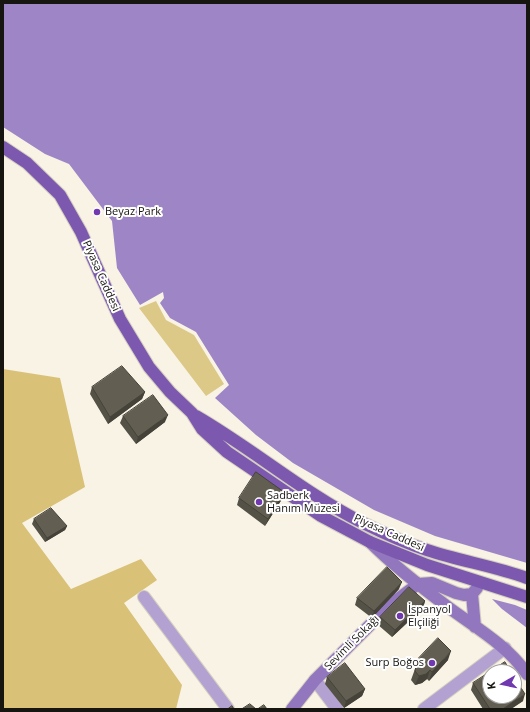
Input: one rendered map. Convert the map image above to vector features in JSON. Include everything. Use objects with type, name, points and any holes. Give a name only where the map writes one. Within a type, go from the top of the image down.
[{"type":"main road","name":"Piyasa Caddesi","points":[[3,147],[28,163],[60,195],[81,232],[108,296],[124,326],[149,367],[170,392],[192,413],[228,435],[300,485],[362,522],[395,538],[426,550],[522,576]]},
{"type":"main road","name":"Piyasa Caddesi","points":[[192,413],[202,429],[241,463],[321,516],[370,542],[427,565],[527,597]]},
{"type":"main road","points":[[370,542],[397,568],[505,648],[527,674]]},
{"type":"main road","points":[[475,627],[472,594],[481,582],[491,576],[522,576]]},
{"type":"main road","points":[[418,584],[432,583],[456,593],[464,595],[472,594]]},
{"type":"main road","name":"Sevimli Sokağı","points":[[292,709],[315,680],[391,604],[418,584]]},
{"type":"street","points":[[144,597],[228,709]]},
{"type":"street","points":[[424,709],[505,648]]},
{"type":"street","points":[[315,680],[337,709]]},
{"type":"shaded area","points":[[3,3],[527,3],[527,563],[435,536],[374,510],[293,463],[256,435],[215,398],[229,385],[196,332],[170,318],[160,303],[164,298],[163,292],[140,305],[117,268],[112,221],[69,164],[45,154],[3,127]]},
{"type":"shaded area","points":[[156,301],[166,320],[194,335],[224,384],[206,396],[139,308]]},
{"type":"shaded area","points":[[3,369],[60,378],[85,487],[22,523],[71,589],[141,559],[157,580],[124,603],[182,685],[176,709],[3,709]]},
{"type":"shaded area","points":[[492,599],[527,610],[527,628],[502,609]]},
{"type":"building","points":[[122,366],[145,392],[110,417],[92,387]]},
{"type":"building","points":[[153,395],[168,415],[138,437],[123,416]]},
{"type":"building","name":"Sadberk Hanım Müzesi","points":[[256,472],[284,492],[268,519],[239,498]]},
{"type":"building","points":[[51,508],[67,526],[47,538],[34,519]]},
{"type":"building","points":[[387,567],[402,582],[374,611],[357,598]]},
{"type":"building","name":"İspanyol Elçiliği","points":[[409,587],[425,601],[395,630],[380,617]]},
{"type":"building","points":[[438,638],[451,651],[432,672],[430,670],[426,674],[419,676],[415,671],[416,666],[421,661],[419,658]]},
{"type":"building","points":[[345,663],[365,689],[346,701],[327,677]]},
{"type":"building","points":[[482,677],[482,697],[473,683]]},
{"type":"building","points":[[522,689],[525,694],[522,696]]},
{"type":"building","points":[[250,704],[256,709],[242,709]]},
{"type":"building","points":[[487,704],[510,704],[503,709],[490,709]]},
{"type":"building","points":[[264,705],[267,709],[258,709]]},
{"type":"place","name":"Beyaz Park","points":[[97,212]]},
{"type":"place","name":"Sadberk Hanım Müzesi","points":[[259,502]]},
{"type":"place","name":"İspanyol Elçiliği","points":[[400,616]]},
{"type":"place","name":"Surp Boğos","points":[[432,663]]}]
